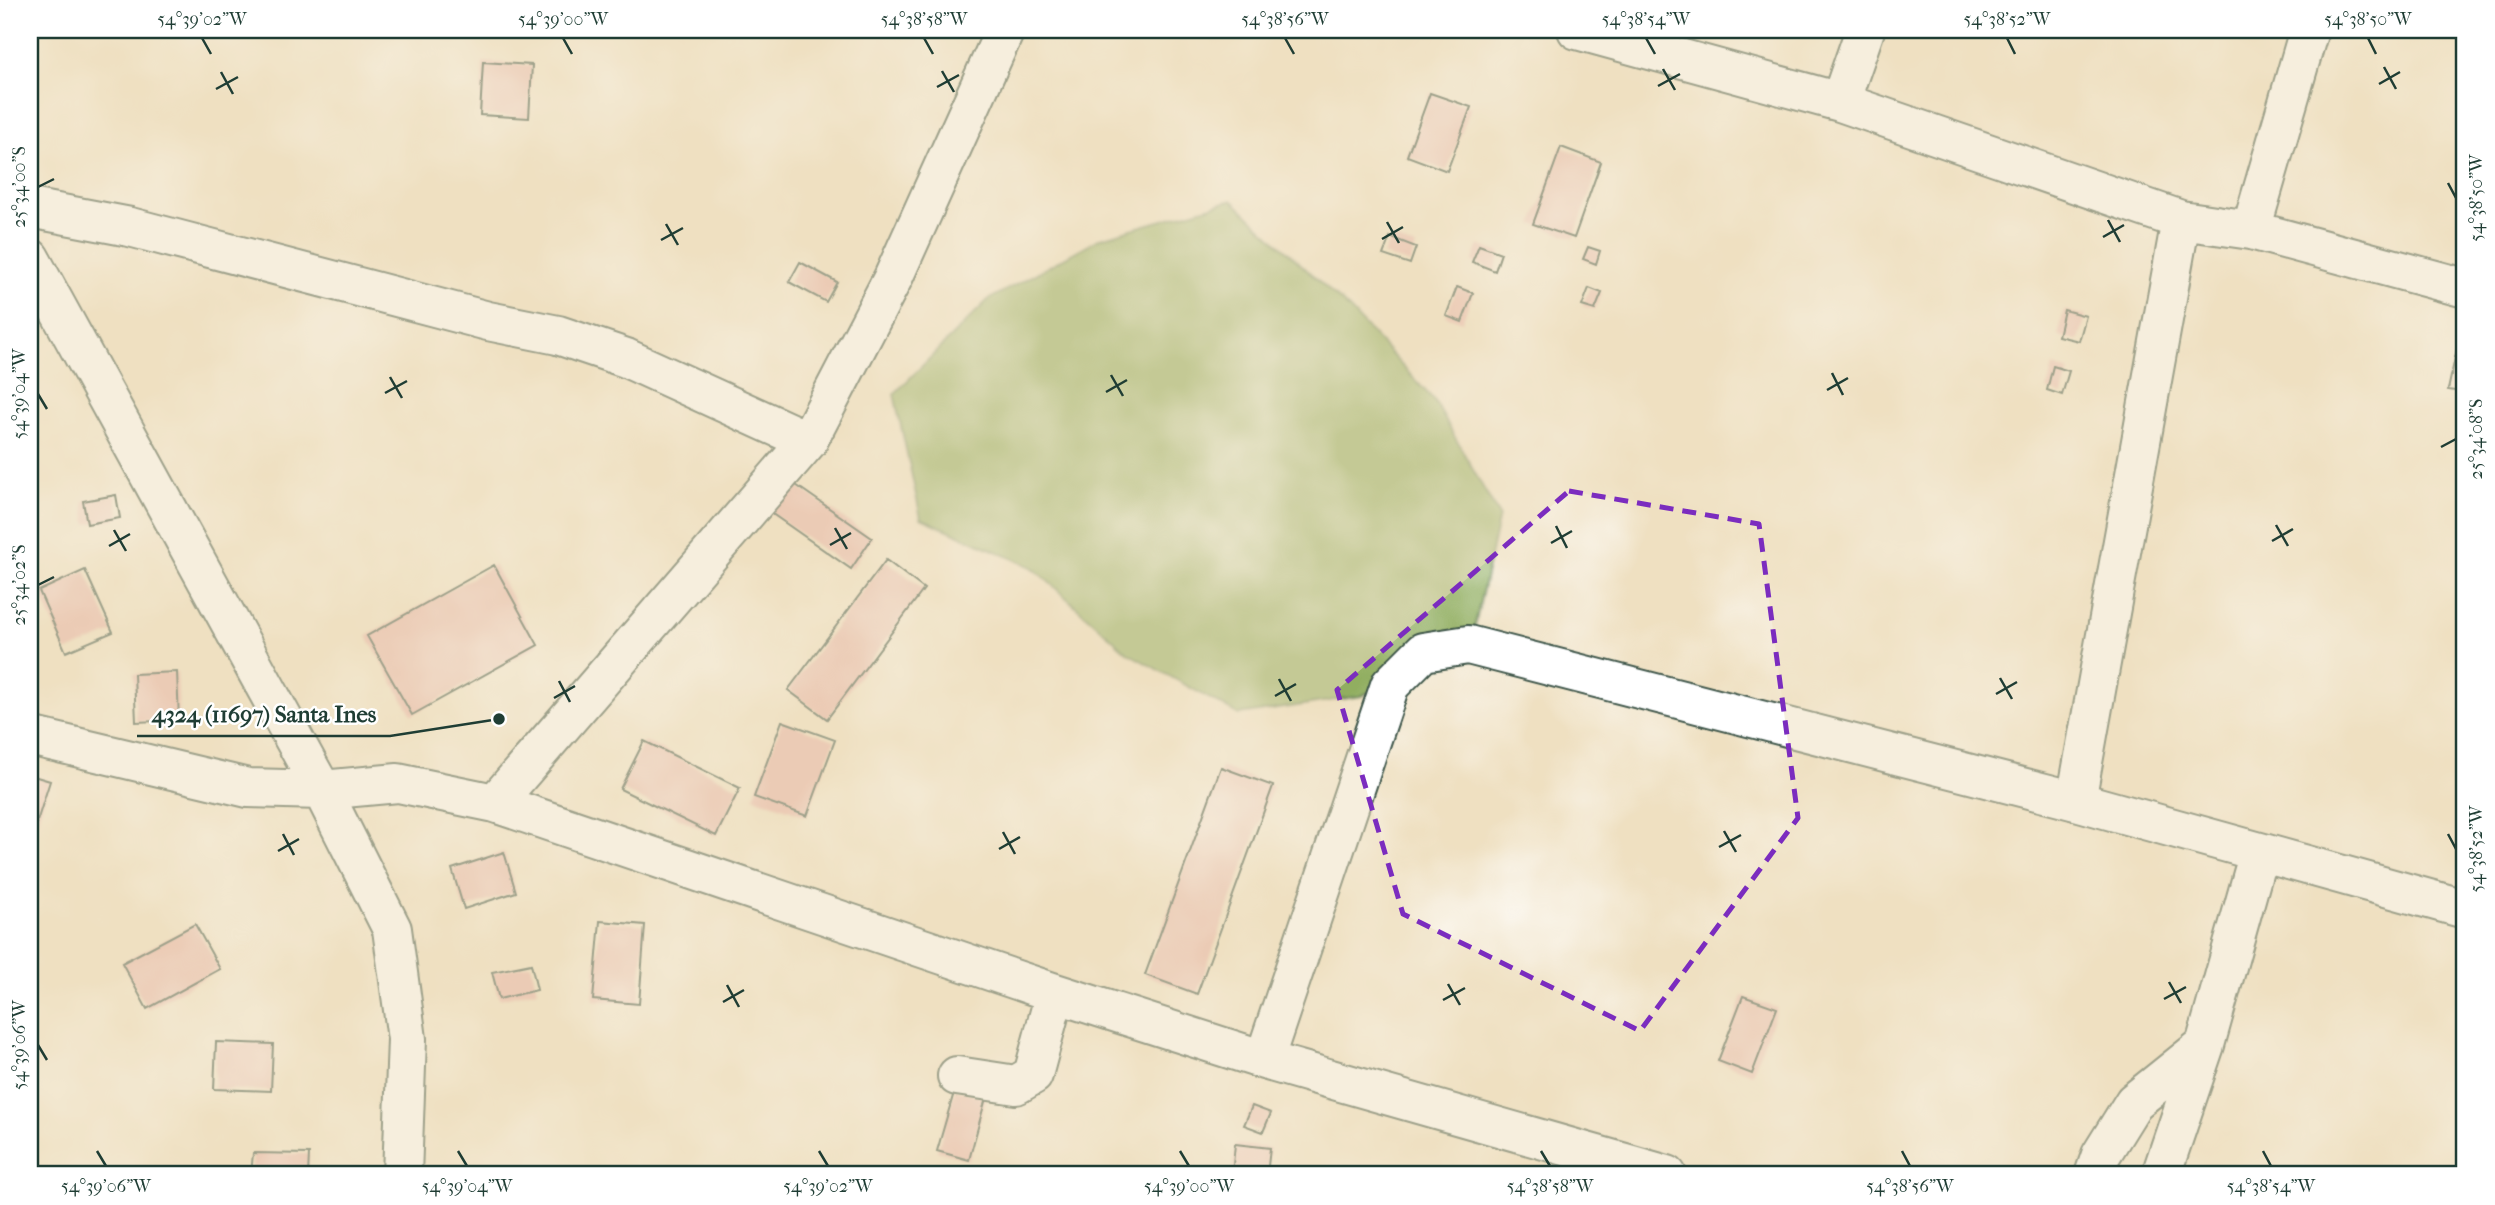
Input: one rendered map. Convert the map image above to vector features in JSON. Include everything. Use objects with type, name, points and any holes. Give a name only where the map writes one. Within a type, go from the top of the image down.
[{"type":"street","points":[[495,803],[808,441],[893,278],[1005,30]]},
{"type":"street","points":[[1577,30],[1840,102],[2181,220],[2251,230],[2465,288]]},
{"type":"street","points":[[1840,102],[1865,30]]},
{"type":"street","points":[[2251,230],[2309,30]]},
{"type":"street","points":[[30,208],[130,228],[488,321],[558,335],[626,358],[808,441]]},
{"type":"street","points":[[2076,801],[2181,220]]},
{"type":"street","points":[[30,258],[322,790],[392,929],[407,1039],[402,1175]]},
{"type":"street","points":[[1264,1059],[1390,685],[1423,652],[1468,645],[2076,801],[2465,909]]},
{"type":"street","points":[[30,736],[248,788],[322,790],[398,783],[495,803],[1055,993],[1264,1059],[1667,1175]]},
{"type":"street","points":[[2161,1175],[2205,1045],[2259,852]]},
{"type":"street","points":[[957,1076],[1016,1085],[1032,1075],[1055,993]]},
{"type":"street","points":[[2094,1175],[2101,1155],[2134,1102],[2205,1045]]},
{"type":"highlighted area","points":[[1569,491],[1759,524],[1798,818],[1640,1031],[1403,914],[1337,690]]},
{"type":"green space","points":[[1232,200],[1349,309],[1434,400],[1499,516],[1471,643],[1361,696],[1239,715],[1128,653],[1032,567],[921,518],[894,394],[988,300],[1100,238]]},
{"type":"building","points":[[483,62],[532,65],[529,118],[480,115]]},
{"type":"building","points":[[1430,93],[1471,107],[1447,171],[1407,156]]},
{"type":"building","points":[[1561,147],[1601,162],[1574,238],[1533,224]]},
{"type":"building","points":[[1390,237],[1416,247],[1410,264],[1383,255]]},
{"type":"building","points":[[1479,245],[1501,253],[1495,271],[1472,262]]},
{"type":"building","points":[[1588,247],[1600,251],[1596,264],[1583,259]]},
{"type":"building","points":[[800,262],[837,282],[826,302],[789,282]]},
{"type":"building","points":[[1457,287],[1473,293],[1462,322],[1446,316]]},
{"type":"building","points":[[1589,288],[1602,293],[1595,310],[1582,306]]},
{"type":"building","points":[[2064,310],[2086,316],[2079,341],[2058,336]]},
{"type":"building","points":[[2463,321],[2465,378],[2461,392],[2448,390]]},
{"type":"building","points":[[2053,366],[2069,371],[2062,395],[2047,390]]},
{"type":"building","points":[[793,483],[872,538],[851,569],[771,513]]},
{"type":"building","points":[[116,495],[120,518],[87,524],[83,501]]},
{"type":"building","points":[[886,560],[924,589],[827,719],[788,690]]},
{"type":"building","points":[[494,565],[538,645],[412,715],[367,636]]},
{"type":"building","points":[[85,570],[113,632],[66,652],[39,591]]},
{"type":"building","points":[[177,672],[179,720],[136,722],[134,674]]},
{"type":"building","points":[[782,721],[835,740],[807,816],[754,797]]},
{"type":"building","points":[[644,741],[740,788],[716,836],[620,789]]},
{"type":"building","points":[[1221,767],[1273,786],[1197,994],[1145,975]]},
{"type":"building","points":[[30,775],[50,781],[33,834],[30,833]]},
{"type":"building","points":[[504,852],[516,892],[464,909],[452,869]]},
{"type":"building","points":[[600,921],[645,925],[639,1004],[593,1000]]},
{"type":"building","points":[[195,924],[220,969],[147,1009],[122,963]]},
{"type":"building","points":[[531,964],[537,990],[499,999],[492,972]]},
{"type":"building","points":[[1743,996],[1777,1008],[1752,1074],[1718,1061]]},
{"type":"building","points":[[216,1042],[273,1044],[271,1091],[214,1089]]},
{"type":"building","points":[[955,1089],[986,1098],[969,1160],[937,1151]]},
{"type":"building","points":[[1252,1106],[1271,1113],[1263,1132],[1244,1125]]},
{"type":"building","points":[[1235,1144],[1270,1148],[1267,1175],[1232,1175]]},
{"type":"building","points":[[253,1153],[309,1154],[308,1175],[251,1175]]},
{"type":"place","name":"4324 (11697) Santa Ines","points":[[499,719]]}]
